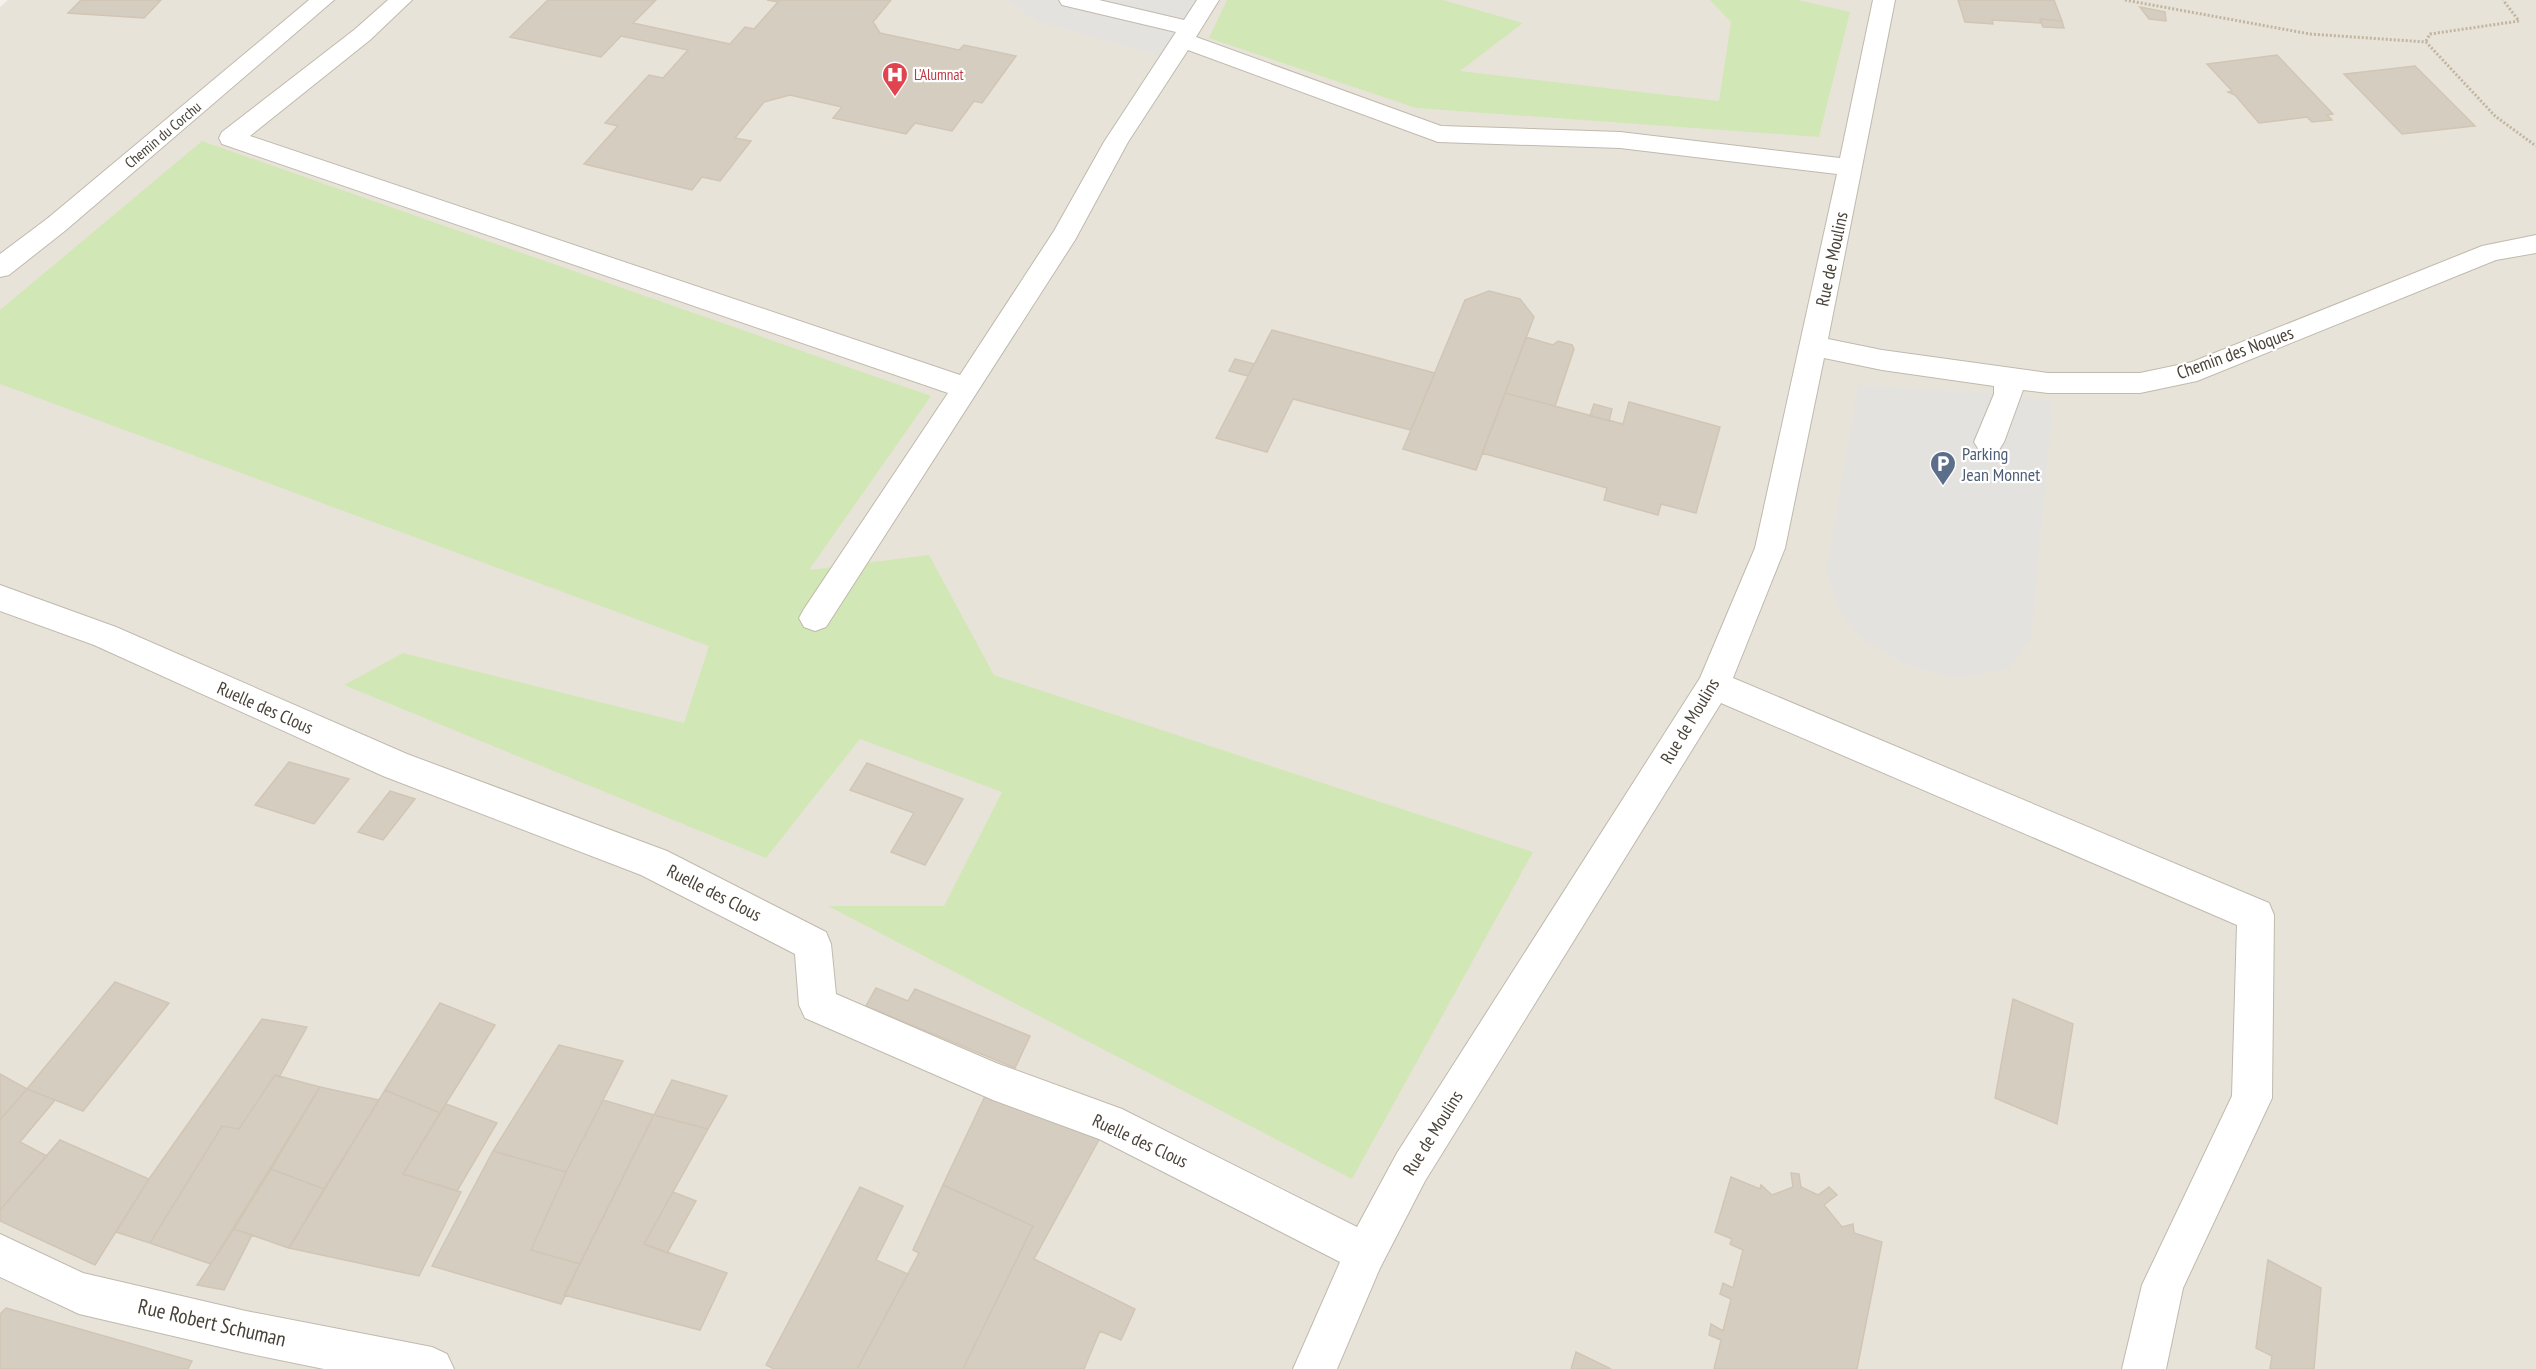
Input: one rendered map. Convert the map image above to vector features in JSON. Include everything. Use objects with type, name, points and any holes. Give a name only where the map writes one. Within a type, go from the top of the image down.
[{"type":"street","name":"Chemin du Corchu","points":[[0,268],[57,224],[323,0]]},
{"type":"street","points":[[401,0],[363,35],[231,138],[966,388]]},
{"type":"street","points":[[1070,0],[1185,33],[1438,134],[1620,140],[1851,167]]},
{"type":"street","points":[[815,618],[1066,234],[1116,142],[1208,0]]},
{"type":"street","name":"Rue de Moulins","points":[[1315,1369],[1365,1253],[1412,1167],[1714,685],[1770,548],[1884,0]]},
{"type":"street","name":"Chemin des Noques","points":[[1813,346],[1882,360],[2048,384],[2140,383],[2197,371],[2491,252],[2536,244]]},
{"type":"street","points":[[1989,442],[2008,394],[2008,378]]},
{"type":"street","name":"Ruelle des Clous","points":[[0,598],[105,636],[395,765],[654,863],[813,944],[818,1005],[993,1081],[1108,1123],[1365,1253]]},
{"type":"street","points":[[1714,685],[2256,915],[2252,1098],[2163,1285],[2144,1369]]},
{"type":"street","name":"Rue Robert Schuman","points":[[0,1255],[79,1293],[246,1332],[432,1369]]},
{"type":"path","points":[[2125,0],[2310,34],[2426,42],[2495,116],[2536,146]]},
{"type":"path","points":[[2426,42],[2430,34],[2519,21],[2503,0]]},
{"type":"shaded area","points":[[8,0],[2536,0],[2536,1369],[0,1369],[0,7]]},
{"type":"shaded area","points":[[1007,0],[1196,0],[1166,57],[1038,22]]},
{"type":"shaded area","name":"Parking Jean Monnet","points":[[1858,385],[2008,394],[2053,402],[2031,639],[2009,669],[1954,679],[1904,664],[1860,637],[1837,608],[1826,571]]},
{"type":"green space","points":[[1227,0],[1443,0],[1523,23],[1460,71],[1719,101],[1731,22],[1710,0],[1798,0],[1850,12],[1819,137],[1416,108],[1209,38]]},
{"type":"green space","points":[[202,141],[931,396],[809,570],[929,555],[994,675],[1533,852],[1352,1179],[828,906],[944,906],[1002,792],[860,739],[766,858],[344,685],[403,653],[684,723],[709,646],[0,384],[0,310]]},
{"type":"building","points":[[81,0],[161,0],[144,18],[68,13]]},
{"type":"building","name":"L'Alumnat","points":[[548,0],[656,0],[633,23],[730,44],[745,27],[754,29],[778,2],[767,0],[891,0],[873,22],[880,33],[959,50],[964,45],[1016,56],[982,103],[974,101],[952,131],[915,123],[906,134],[833,118],[842,107],[790,95],[764,102],[735,138],[751,141],[720,181],[702,177],[692,190],[584,164],[618,126],[605,123],[649,75],[663,78],[688,50],[621,36],[601,57],[510,37]]},
{"type":"building","points":[[1958,0],[2054,0],[2062,21],[2040,19],[2041,23],[1992,20],[1993,24],[1965,22]]},
{"type":"building","points":[[2140,7],[2165,12],[2166,21],[2149,19]]},
{"type":"building","points":[[2040,19],[2062,21],[2064,28],[2043,27]]},
{"type":"building","points":[[2277,55],[2333,114],[2327,115],[2332,120],[2312,122],[2307,117],[2259,123],[2235,95],[2228,92],[2232,91],[2207,64]]},
{"type":"building","points":[[2415,66],[2475,126],[2402,134],[2344,74]]},
{"type":"building","points":[[1489,291],[1520,299],[1534,317],[1476,470],[1403,449],[1465,300]]},
{"type":"building","points":[[1272,330],[1435,373],[1411,430],[1293,399],[1267,452],[1216,438]]},
{"type":"building","points":[[1526,337],[1553,345],[1558,341],[1572,345],[1574,349],[1555,406],[1505,393]]},
{"type":"building","points":[[1235,359],[1254,364],[1248,376],[1229,371]]},
{"type":"building","points":[[1505,393],[1623,424],[1629,402],[1720,427],[1696,513],[1661,504],[1658,515],[1604,500],[1607,488],[1482,453]]},
{"type":"building","points":[[1594,404],[1612,409],[1609,421],[1590,416]]},
{"type":"building","points":[[289,762],[349,779],[314,824],[255,805]]},
{"type":"building","points":[[867,763],[963,799],[925,865],[891,852],[914,813],[850,790]]},
{"type":"building","points":[[390,791],[415,799],[383,840],[358,832]]},
{"type":"building","points":[[115,982],[169,1003],[83,1111],[27,1089]]},
{"type":"building","points":[[876,988],[908,1001],[915,989],[1030,1036],[1015,1068],[866,1006]]},
{"type":"building","points":[[2013,999],[2073,1024],[2057,1124],[1995,1098]]},
{"type":"building","points":[[440,1003],[495,1025],[440,1113],[385,1090]]},
{"type":"building","points":[[262,1019],[307,1027],[279,1077],[275,1075],[239,1129],[222,1126],[150,1243],[116,1232],[149,1179]]},
{"type":"building","points":[[559,1045],[623,1061],[566,1172],[493,1151]]},
{"type":"building","points":[[0,1074],[27,1089],[0,1120]]},
{"type":"building","points":[[275,1075],[320,1087],[211,1264],[150,1243],[222,1126],[239,1129]]},
{"type":"building","points":[[672,1080],[727,1096],[708,1129],[654,1115]]},
{"type":"building","points":[[320,1087],[379,1100],[324,1189],[271,1169]]},
{"type":"building","points":[[27,1089],[55,1100],[20,1142],[47,1156],[0,1210],[0,1120]]},
{"type":"building","points":[[385,1090],[440,1113],[403,1174],[461,1192],[419,1276],[289,1248]]},
{"type":"building","points":[[988,1090],[1101,1136],[1034,1259],[1135,1309],[1121,1340],[1100,1331],[1084,1369],[963,1369],[1033,1226],[943,1185]]},
{"type":"building","points":[[603,1100],[654,1115],[580,1264],[531,1250],[566,1172]]},
{"type":"building","points":[[446,1104],[497,1123],[457,1191],[403,1174]]},
{"type":"building","points":[[654,1115],[708,1129],[644,1244],[727,1273],[700,1330],[564,1295]]},
{"type":"building","points":[[60,1140],[149,1179],[95,1265],[0,1221],[0,1210]]},
{"type":"building","points":[[493,1151],[566,1172],[531,1250],[580,1264],[561,1304],[432,1266]]},
{"type":"building","points":[[271,1169],[324,1189],[289,1248],[234,1229]]},
{"type":"building","points":[[1791,1173],[1799,1174],[1801,1187],[1818,1195],[1829,1187],[1837,1195],[1824,1205],[1842,1227],[1853,1224],[1854,1233],[1882,1242],[1857,1369],[1714,1369],[1721,1340],[1709,1335],[1711,1324],[1723,1331],[1731,1299],[1720,1294],[1723,1283],[1733,1288],[1743,1250],[1730,1244],[1732,1239],[1715,1232],[1731,1177],[1760,1189],[1761,1185],[1772,1195],[1793,1187]]},
{"type":"building","points":[[943,1185],[1033,1226],[963,1369],[857,1369],[919,1253],[913,1250]]},
{"type":"building","points":[[860,1187],[903,1206],[876,1260],[908,1274],[857,1369],[774,1369],[766,1365]]},
{"type":"building","points":[[673,1192],[696,1201],[667,1253],[644,1244]]},
{"type":"building","points":[[234,1229],[252,1235],[224,1290],[197,1285]]},
{"type":"building","points":[[2268,1260],[2321,1288],[2314,1369],[2270,1369],[2272,1356],[2256,1348]]},
{"type":"building","points":[[6,1308],[192,1361],[188,1369],[0,1369],[0,1314]]},
{"type":"building","points":[[1576,1352],[1611,1369],[1571,1369]]},
{"type":"place","name":"L'Alumnat","points":[[895,98]]},
{"type":"place","name":"Parking Jean Monnet","points":[[1943,487]]}]
